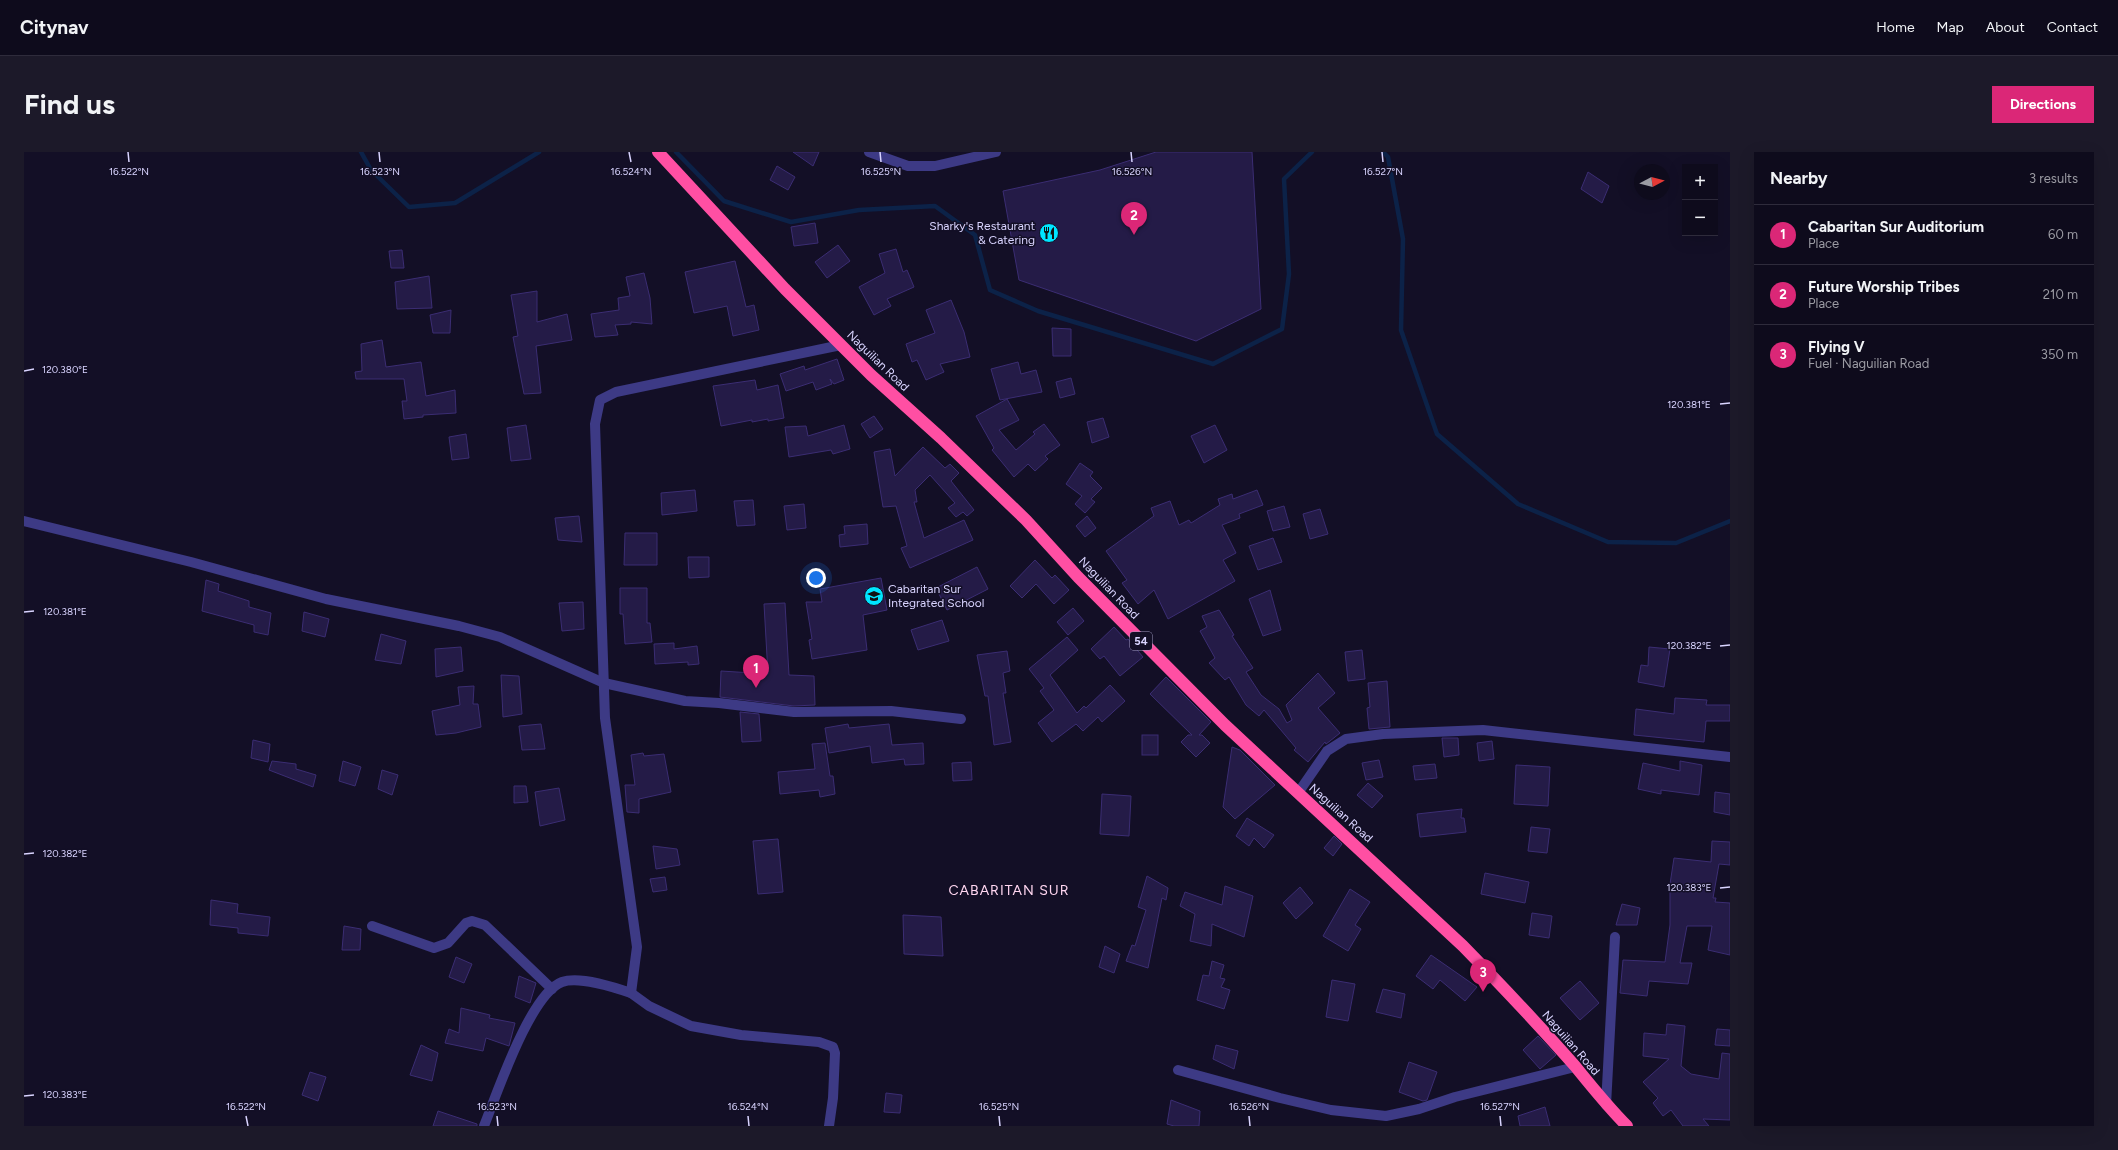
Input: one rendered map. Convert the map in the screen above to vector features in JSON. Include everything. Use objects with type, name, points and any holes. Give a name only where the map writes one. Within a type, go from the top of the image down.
[{"type":"highway","name":"Naguilian Road","points":[[658,152],[785,289],[841,346],[1012,505],[1078,577],[1203,703],[1464,946],[1501,984],[1626,1126]]},
{"type":"street","points":[[869,152],[908,166],[935,166],[996,152]]},
{"type":"street","points":[[631,993],[637,947],[609,756],[604,683],[595,424],[600,400],[616,392],[628,389],[841,346]]},
{"type":"street","points":[[24,521],[191,562],[326,599],[460,626],[493,635],[604,683],[685,701],[719,703],[794,712],[891,711],[961,719]]},
{"type":"street","points":[[1298,793],[1327,751],[1346,739],[1383,734],[1483,730],[1730,757]]},
{"type":"street","points":[[372,926],[434,948],[448,943],[466,923],[476,921],[485,925],[552,989]]},
{"type":"street","points":[[1606,1105],[1615,937]]},
{"type":"street","points":[[484,1126],[517,1041],[534,1012],[552,989],[561,982],[573,980],[614,987],[631,993],[649,1006],[691,1026],[741,1035],[819,1042],[833,1047],[835,1053],[834,1091],[829,1126]]},
{"type":"street","points":[[1178,1070],[1309,1105],[1338,1111],[1386,1116],[1419,1109],[1455,1097],[1575,1067]]},
{"type":"building","points":[[793,152],[819,152],[813,166]]},
{"type":"building","points":[[1156,152],[1252,152],[1261,309],[1196,341],[1019,280],[1003,191],[1100,170]]},
{"type":"building","points":[[777,166],[795,177],[788,190],[770,180]]},
{"type":"building","points":[[1588,172],[1609,186],[1602,203],[1581,189]]},
{"type":"building","points":[[815,223],[818,243],[794,246],[791,227]]},
{"type":"building","points":[[838,245],[850,261],[827,278],[815,262]]},
{"type":"building","points":[[896,249],[903,272],[907,270],[914,287],[887,299],[891,306],[874,315],[859,287],[885,273],[879,254]]},
{"type":"building","points":[[402,250],[404,268],[391,268],[389,251]]},
{"type":"building","points":[[735,261],[746,307],[754,305],[759,330],[733,336],[727,306],[694,313],[685,272]]},
{"type":"building","points":[[644,273],[650,298],[652,324],[631,322],[631,324],[615,325],[618,335],[595,337],[591,314],[619,310],[618,298],[630,296],[626,277]]},
{"type":"building","points":[[429,276],[432,308],[397,309],[395,282]]},
{"type":"building","points":[[537,291],[537,322],[567,314],[572,340],[536,346],[541,393],[524,394],[513,337],[518,336],[511,295]]},
{"type":"building","points":[[951,300],[964,332],[970,357],[940,364],[944,372],[926,380],[917,360],[912,362],[906,344],[935,333],[926,310]]},
{"type":"building","points":[[451,310],[450,333],[433,333],[430,315]]},
{"type":"building","points":[[1052,328],[1071,329],[1071,356],[1053,356]]},
{"type":"building","points":[[382,340],[386,367],[421,362],[426,396],[455,390],[456,413],[423,415],[423,417],[404,419],[402,401],[407,401],[404,379],[356,379],[355,372],[362,371],[361,344]]},
{"type":"building","points":[[837,359],[844,380],[834,384],[830,379],[832,384],[816,390],[813,382],[786,391],[780,374],[804,366],[805,370]]},
{"type":"building","points":[[1018,362],[1021,374],[1036,370],[1042,392],[1000,400],[991,369]]},
{"type":"building","points":[[1071,378],[1075,394],[1060,398],[1056,382]]},
{"type":"building","points":[[755,380],[757,390],[778,385],[784,418],[752,422],[752,420],[721,426],[713,386]]},
{"type":"building","points":[[1007,399],[1019,420],[999,430],[1016,450],[1035,434],[1033,432],[1044,424],[1060,445],[1045,456],[1048,459],[1035,471],[1028,464],[1014,477],[992,450],[994,448],[976,416]]},
{"type":"building","points":[[874,416],[883,429],[870,438],[861,424]]},
{"type":"building","points":[[1103,418],[1109,437],[1092,443],[1087,422]]},
{"type":"building","points":[[526,425],[531,459],[511,461],[507,428]]},
{"type":"building","points":[[844,425],[850,449],[833,454],[831,450],[789,457],[785,427],[806,426],[808,436]]},
{"type":"building","points":[[1215,425],[1227,450],[1204,463],[1191,436]]},
{"type":"building","points":[[466,434],[469,458],[452,460],[449,437]]},
{"type":"building","points":[[923,447],[945,468],[950,464],[959,473],[951,481],[974,510],[967,516],[963,512],[956,517],[948,508],[955,503],[930,475],[915,490],[917,502],[914,502],[924,538],[964,520],[973,540],[910,568],[901,548],[907,546],[896,506],[883,507],[874,452],[890,449],[895,476]]},
{"type":"building","points":[[1080,463],[1093,472],[1090,476],[1102,488],[1091,499],[1095,502],[1085,513],[1075,504],[1082,496],[1066,484]]},
{"type":"building","points":[[695,490],[697,511],[662,515],[661,493]]},
{"type":"building","points":[[1257,490],[1263,505],[1239,514],[1240,518],[1222,525],[1236,553],[1223,560],[1235,581],[1168,619],[1154,590],[1138,604],[1122,583],[1127,580],[1106,551],[1154,516],[1151,508],[1170,501],[1179,525],[1189,520],[1191,523],[1220,505],[1218,499],[1232,494],[1233,499]]},
{"type":"building","points":[[753,500],[755,525],[737,526],[734,501]]},
{"type":"building","points":[[804,504],[806,528],[787,530],[784,506]]},
{"type":"building","points":[[1284,506],[1290,527],[1273,531],[1267,511]]},
{"type":"building","points":[[1320,509],[1328,534],[1310,539],[1303,514]]},
{"type":"building","points":[[579,516],[582,542],[558,540],[555,518]]},
{"type":"building","points":[[1087,516],[1096,528],[1085,537],[1076,526]]},
{"type":"building","points":[[867,524],[868,544],[840,547],[839,535],[845,534],[844,526]]},
{"type":"building","points":[[625,533],[657,533],[657,565],[624,565]]},
{"type":"building","points":[[1273,538],[1282,562],[1258,570],[1249,546]]},
{"type":"building","points":[[688,557],[709,557],[709,577],[689,578]]},
{"type":"building","points":[[1035,560],[1052,578],[1055,575],[1069,590],[1054,604],[1036,584],[1022,598],[1010,586]]},
{"type":"building","points":[[977,567],[988,589],[947,610],[936,588]]},
{"type":"building","points":[[881,578],[887,610],[863,615],[867,650],[812,659],[809,640],[812,639],[806,602],[822,602],[820,589]]},
{"type":"building","points":[[206,580],[219,584],[218,591],[249,601],[249,607],[271,613],[268,635],[254,632],[254,625],[202,611]]},
{"type":"building","points":[[620,588],[647,588],[647,623],[650,623],[652,642],[625,644],[623,614],[620,614]]},
{"type":"building","points":[[1270,590],[1281,630],[1263,636],[1249,599]]},
{"type":"building","points":[[583,602],[584,629],[562,631],[559,603]]},
{"type":"building","points":[[785,603],[789,675],[814,676],[815,705],[794,706],[720,697],[721,671],[768,674],[764,604]]},
{"type":"building","points":[[1073,608],[1084,621],[1068,635],[1057,622]]},
{"type":"building","points":[[1219,610],[1234,635],[1232,636],[1253,668],[1246,672],[1261,695],[1279,709],[1287,723],[1292,720],[1286,705],[1318,673],[1335,693],[1318,708],[1340,733],[1326,744],[1325,742],[1308,762],[1294,750],[1296,748],[1264,710],[1259,716],[1246,705],[1229,677],[1225,680],[1209,663],[1215,658],[1200,631],[1207,627],[1202,616]]},
{"type":"building","points":[[304,612],[329,619],[325,637],[302,631]]},
{"type":"building","points":[[942,620],[949,641],[918,650],[911,630]]},
{"type":"building","points":[[1114,627],[1126,640],[1128,639],[1143,657],[1120,676],[1104,656],[1100,659],[1091,649]]},
{"type":"building","points":[[381,634],[406,641],[401,664],[375,660]]},
{"type":"building","points":[[1067,637],[1078,650],[1050,675],[1077,713],[1084,706],[1086,708],[1110,685],[1125,701],[1102,722],[1098,717],[1083,731],[1076,724],[1052,742],[1038,723],[1054,710],[1040,691],[1044,688],[1029,669]]},
{"type":"building","points":[[674,643],[674,649],[697,646],[699,664],[688,665],[688,662],[655,664],[654,644]]},
{"type":"building","points":[[461,647],[463,671],[436,677],[435,649]]},
{"type":"building","points":[[1649,647],[1670,649],[1664,687],[1638,682],[1641,665],[1648,666]]},
{"type":"building","points":[[1362,650],[1365,679],[1348,681],[1345,652]]},
{"type":"building","points":[[1007,651],[1010,671],[1003,673],[1006,693],[1003,693],[1011,742],[994,745],[988,696],[985,696],[977,655]]},
{"type":"building","points":[[501,675],[519,676],[522,714],[503,717]]},
{"type":"building","points":[[1166,677],[1211,722],[1199,735],[1202,735],[1210,743],[1196,757],[1181,742],[1188,735],[1192,735],[1150,694]]},
{"type":"building","points":[[1387,681],[1390,727],[1369,729],[1367,708],[1370,707],[1368,683]]},
{"type":"building","points":[[474,686],[473,704],[478,704],[481,727],[456,733],[436,735],[432,711],[460,705],[458,687]]},
{"type":"building","points":[[1675,698],[1707,700],[1706,705],[1730,705],[1730,721],[1706,721],[1704,742],[1634,735],[1636,709],[1674,714]]},
{"type":"building","points":[[740,712],[759,714],[761,741],[742,742]]},
{"type":"building","points":[[541,724],[545,749],[522,750],[519,726]]},
{"type":"building","points":[[848,724],[849,728],[889,724],[892,745],[923,743],[924,764],[905,765],[904,759],[872,763],[870,746],[829,753],[825,728]]},
{"type":"building","points":[[1142,735],[1158,735],[1158,755],[1142,755]]},
{"type":"building","points":[[1442,738],[1458,738],[1459,755],[1444,757]]},
{"type":"building","points":[[253,740],[270,744],[268,762],[251,758]]},
{"type":"building","points":[[1492,741],[1494,759],[1479,761],[1477,743]]},
{"type":"building","points":[[825,743],[830,776],[833,776],[835,794],[820,797],[819,790],[780,794],[778,772],[815,769],[812,744]]},
{"type":"building","points":[[1232,747],[1240,750],[1275,785],[1235,819],[1223,807]]},
{"type":"building","points":[[643,753],[644,756],[664,754],[671,792],[639,799],[639,813],[627,812],[625,785],[635,785],[631,755]]},
{"type":"building","points":[[1379,760],[1383,777],[1366,780],[1362,763]]},
{"type":"building","points":[[272,761],[296,764],[296,769],[316,775],[313,787],[269,770]]},
{"type":"building","points":[[343,761],[361,767],[355,786],[339,781]]},
{"type":"building","points":[[1680,761],[1702,765],[1699,795],[1661,790],[1661,794],[1638,789],[1643,763],[1680,771]]},
{"type":"building","points":[[971,762],[972,780],[953,781],[952,763]]},
{"type":"building","points":[[1435,764],[1437,778],[1415,780],[1413,766]]},
{"type":"building","points":[[1516,765],[1550,767],[1548,806],[1514,804]]},
{"type":"building","points":[[382,770],[398,775],[392,795],[378,789]]},
{"type":"building","points":[[1368,783],[1383,796],[1372,808],[1357,795]]},
{"type":"building","points":[[514,786],[526,786],[528,802],[514,803]]},
{"type":"building","points":[[559,788],[565,820],[540,826],[535,792]]},
{"type":"building","points":[[1715,792],[1730,794],[1730,815],[1714,812]]},
{"type":"building","points":[[1102,794],[1131,796],[1129,836],[1100,834]]},
{"type":"building","points":[[1462,809],[1461,818],[1464,818],[1466,832],[1420,837],[1417,814]]},
{"type":"building","points":[[1247,818],[1274,835],[1264,848],[1254,838],[1249,846],[1236,836]]},
{"type":"building","points":[[1531,827],[1550,829],[1547,853],[1528,851]]},
{"type":"building","points":[[1334,836],[1342,844],[1333,856],[1324,848]]},
{"type":"building","points":[[778,839],[783,892],[758,894],[753,841]]},
{"type":"building","points":[[1712,841],[1730,842],[1730,865],[1719,864],[1713,898],[1716,898],[1715,902],[1730,903],[1730,955],[1708,950],[1712,926],[1687,926],[1680,963],[1692,963],[1688,984],[1649,981],[1647,996],[1620,993],[1623,960],[1665,962],[1670,925],[1670,884],[1674,858],[1711,862]]},
{"type":"building","points":[[653,846],[677,849],[680,865],[656,869]]},
{"type":"building","points":[[1485,873],[1529,882],[1525,903],[1481,894]]},
{"type":"building","points":[[1147,876],[1168,888],[1166,900],[1162,898],[1148,968],[1126,961],[1132,945],[1135,946],[1146,910],[1138,907]]},
{"type":"building","points":[[665,877],[667,890],[653,892],[650,879]]},
{"type":"building","points":[[1225,886],[1253,896],[1244,937],[1212,924],[1211,946],[1190,941],[1195,914],[1180,906],[1185,892],[1222,905]]},
{"type":"building","points":[[1300,887],[1313,903],[1296,919],[1283,903]]},
{"type":"building","points":[[1350,889],[1370,902],[1355,925],[1361,929],[1348,951],[1323,936]]},
{"type":"building","points":[[211,900],[238,904],[237,913],[270,917],[268,936],[238,933],[238,928],[210,925]]},
{"type":"building","points":[[1622,904],[1640,908],[1637,925],[1616,925]]},
{"type":"building","points":[[1532,913],[1552,916],[1549,938],[1529,935]]},
{"type":"building","points":[[903,915],[941,917],[943,956],[904,954]]},
{"type":"building","points":[[344,926],[361,929],[360,950],[342,950]]},
{"type":"building","points":[[1105,946],[1120,954],[1114,973],[1099,967]]},
{"type":"building","points":[[1431,955],[1477,987],[1465,1001],[1440,980],[1433,989],[1416,976]]},
{"type":"building","points":[[456,957],[472,964],[464,983],[449,977]]},
{"type":"building","points":[[1212,961],[1224,965],[1220,978],[1225,979],[1221,987],[1230,990],[1224,1009],[1197,1000],[1203,975],[1209,976]]},
{"type":"building","points":[[519,976],[536,983],[530,1003],[515,997]]},
{"type":"building","points":[[1332,980],[1355,984],[1348,1021],[1326,1017]]},
{"type":"building","points":[[1580,981],[1599,1003],[1580,1020],[1560,998]]},
{"type":"building","points":[[1383,989],[1405,994],[1401,1018],[1376,1012]]},
{"type":"building","points":[[461,1008],[490,1015],[489,1018],[515,1023],[509,1046],[486,1038],[483,1051],[445,1043],[449,1029],[459,1033]]},
{"type":"building","points":[[1667,1024],[1685,1026],[1681,1066],[1691,1074],[1719,1079],[1722,1053],[1730,1054],[1730,1120],[1703,1119],[1709,1126],[1683,1126],[1671,1110],[1663,1116],[1653,1103],[1658,1098],[1643,1082],[1669,1059],[1643,1056],[1644,1033],[1666,1035]]},
{"type":"building","points":[[1717,1029],[1730,1030],[1730,1046],[1715,1045]]},
{"type":"building","points":[[1538,1036],[1556,1055],[1540,1069],[1523,1050]]},
{"type":"building","points":[[421,1045],[438,1053],[432,1081],[410,1075]]},
{"type":"building","points":[[1216,1045],[1238,1051],[1234,1069],[1213,1059]]},
{"type":"building","points":[[1409,1062],[1437,1072],[1427,1100],[1423,1101],[1399,1092]]},
{"type":"building","points":[[310,1072],[326,1077],[318,1101],[302,1095]]},
{"type":"building","points":[[886,1093],[902,1095],[900,1113],[884,1112]]},
{"type":"building","points":[[1171,1100],[1200,1111],[1199,1126],[1174,1126],[1167,1124]]},
{"type":"building","points":[[1545,1107],[1550,1126],[1520,1126],[1518,1116]]},
{"type":"building","points":[[438,1111],[477,1124],[477,1126],[433,1126]]},
{"type":"waterway","points":[[361,152],[371,170],[409,207],[455,203],[539,152]]},
{"type":"waterway","points":[[676,152],[724,201],[791,222],[859,210],[935,206],[975,235],[990,290],[1038,311],[1213,364],[1282,329],[1289,274],[1284,179],[1312,152]]},
{"type":"waterway","points":[[1383,152],[1388,157],[1403,239],[1401,330],[1437,434],[1518,504],[1608,542],[1676,543],[1730,521]]},
{"type":"place","name":"Sharky's Restaurant & Catering","points":[[1049,233]]},
{"type":"place","name":"Future Worship Tribes","points":[[1134,235]]},
{"type":"place","name":"Cabaritan Sur Integrated School","points":[[874,596]]},
{"type":"place","name":"Cabaritan Sur Auditorium","points":[[756,688]]},
{"type":"place","name":"Flying V","points":[[1483,992]]},
{"type":"district","name":"CABARITAN SUR","points":[[1009,890]]}]
